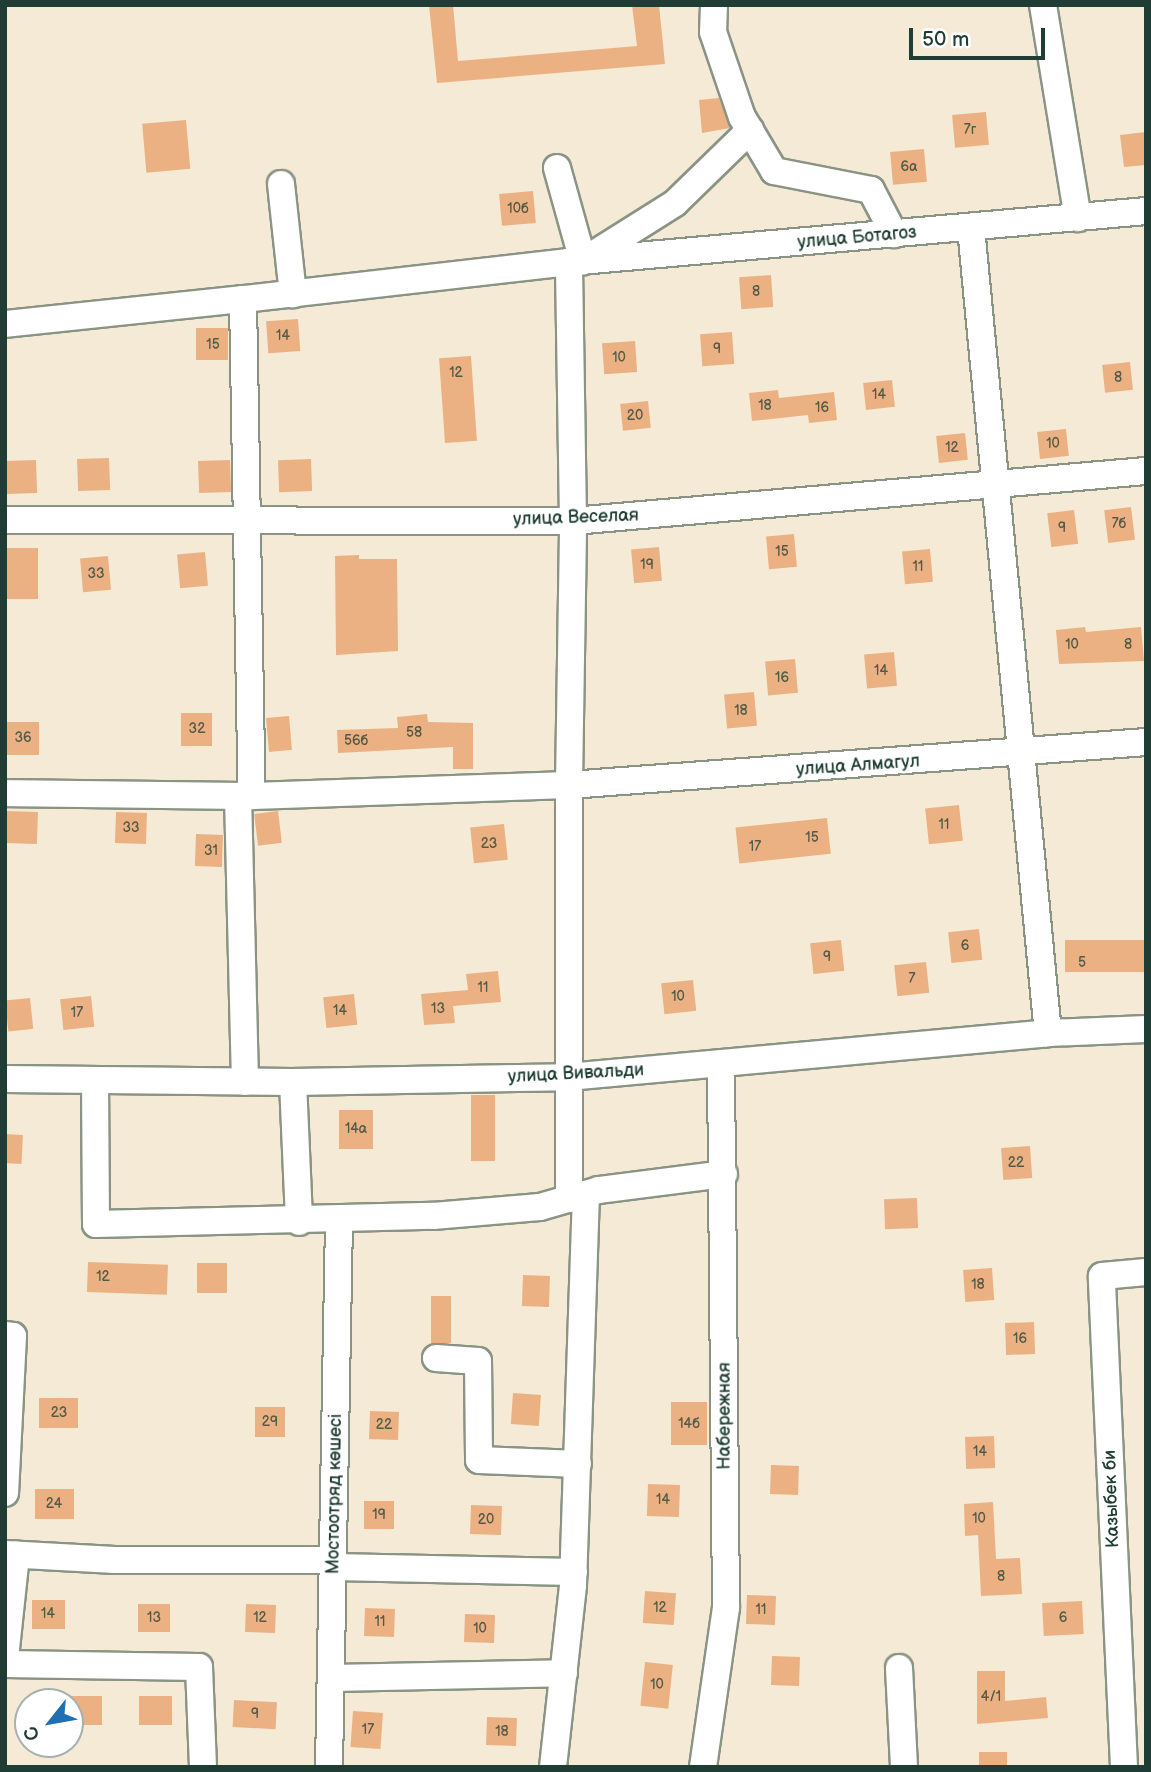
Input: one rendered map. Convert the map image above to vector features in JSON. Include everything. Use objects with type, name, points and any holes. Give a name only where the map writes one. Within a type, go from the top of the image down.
[{"type":"street","points":[[714,5],[713,32],[750,130],[775,171],[871,190],[894,234]]},
{"type":"street","points":[[1043,5],[1078,218]]},
{"type":"street","points":[[576,262],[675,203],[750,130]]},
{"type":"street","points":[[553,1767],[574,1572],[578,1464],[578,1196],[568,1077],[576,262],[557,168]]},
{"type":"street","points":[[281,184],[293,294]]},
{"type":"street","name":"улица Ботагоз","points":[[5,324],[576,262],[1146,211]]},
{"type":"street","points":[[971,228],[1024,754],[1048,1033]]},
{"type":"street","points":[[243,299],[245,1082]]},
{"type":"street","name":"улица Веселая","points":[[5,520],[573,521],[1146,471]]},
{"type":"street","name":"улица Алмагул","points":[[5,793],[245,796],[569,785],[1024,754],[1146,742]]},
{"type":"street","name":"улица Вивальди","points":[[5,1079],[293,1082],[568,1077],[1048,1033],[1146,1029]]},
{"type":"street","name":"Набережная","points":[[703,1767],[726,1608],[721,1065]]},
{"type":"street","points":[[94,1080],[96,1224],[299,1222],[540,1207],[578,1196],[724,1174]]},
{"type":"street","points":[[293,1082],[299,1222]]},
{"type":"street","name":"Мостоотряд көшесі","points":[[328,1767],[333,1678],[339,1220]]},
{"type":"street","name":"Казыбек би","points":[[1124,1767],[1102,1276],[1146,1272]]},
{"type":"street","points":[[5,1335],[13,1336],[5,1493]]},
{"type":"street","points":[[436,1358],[478,1361],[479,1460],[578,1464]]},
{"type":"street","points":[[5,1658],[11,1555],[574,1572]]},
{"type":"street","points":[[5,1664],[199,1667],[203,1767]]},
{"type":"street","points":[[900,1668],[904,1767]]},
{"type":"street","points":[[333,1678],[564,1673]]},
{"type":"building","points":[[429,5],[453,5],[458,61],[637,46],[632,5],[659,5],[665,64],[437,83]]},
{"type":"building","points":[[719,98],[730,128],[702,133],[699,100]]},
{"type":"building","points":[[986,112],[989,145],[955,148],[952,115]]},
{"type":"building","points":[[186,120],[190,169],[146,173],[142,124]]},
{"type":"building","points":[[1146,132],[1146,165],[1124,167],[1120,135]]},
{"type":"building","points":[[924,149],[927,182],[893,185],[890,152]]},
{"type":"building","points":[[533,191],[536,223],[502,226],[499,194]]},
{"type":"building","points":[[771,275],[773,307],[741,309],[739,277]]},
{"type":"building","points":[[298,319],[300,351],[268,353],[266,321]]},
{"type":"building","points":[[196,328],[228,328],[228,360],[196,360]]},
{"type":"building","points":[[732,332],[734,364],[702,366],[700,334]]},
{"type":"building","points":[[635,341],[637,372],[604,374],[602,343]]},
{"type":"building","points":[[471,356],[477,441],[445,443],[439,358]]},
{"type":"building","points":[[1130,362],[1133,390],[1105,393],[1102,365]]},
{"type":"building","points":[[892,380],[895,407],[866,410],[863,383]]},
{"type":"building","points":[[778,390],[779,398],[834,392],[837,420],[809,423],[808,415],[752,421],[749,393]]},
{"type":"building","points":[[648,401],[651,428],[623,431],[620,404]]},
{"type":"building","points":[[1066,429],[1069,456],[1040,459],[1037,432]]},
{"type":"building","points":[[965,433],[968,460],[939,463],[936,436]]},
{"type":"building","points":[[109,458],[110,490],[78,491],[77,459]]},
{"type":"building","points":[[311,459],[312,491],[279,492],[278,460]]},
{"type":"building","points":[[36,460],[37,493],[6,494],[5,461]]},
{"type":"building","points":[[230,460],[231,492],[199,493],[198,461]]},
{"type":"building","points":[[1131,507],[1135,540],[1108,543],[1104,510]]},
{"type":"building","points":[[1074,510],[1078,544],[1051,547],[1047,513]]},
{"type":"building","points":[[794,534],[797,567],[769,569],[766,536]]},
{"type":"building","points":[[659,547],[662,581],[634,583],[631,549]]},
{"type":"building","points":[[5,548],[38,548],[38,599],[5,599]]},
{"type":"building","points":[[930,549],[933,582],[905,584],[902,551]]},
{"type":"building","points":[[205,552],[208,586],[180,588],[177,554]]},
{"type":"building","points":[[359,555],[359,559],[397,559],[398,651],[336,655],[335,556]]},
{"type":"building","points":[[108,556],[111,590],[83,592],[80,558]]},
{"type":"building","points":[[1085,627],[1086,632],[1141,627],[1144,661],[1059,664],[1056,630]]},
{"type":"building","points":[[894,652],[897,686],[867,688],[864,655]]},
{"type":"building","points":[[795,659],[798,693],[768,695],[765,662]]},
{"type":"building","points":[[754,692],[757,726],[727,728],[724,695]]},
{"type":"building","points":[[181,713],[212,713],[212,746],[181,746]]},
{"type":"building","points":[[427,714],[428,722],[473,723],[473,769],[453,769],[453,747],[338,753],[337,730],[398,728],[397,717]]},
{"type":"building","points":[[289,716],[292,750],[269,752],[266,718]]},
{"type":"building","points":[[7,722],[39,722],[39,755],[7,755]]},
{"type":"building","points":[[959,805],[963,841],[929,844],[925,809]]},
{"type":"building","points":[[7,811],[38,812],[37,844],[6,843]]},
{"type":"building","points":[[278,811],[282,843],[258,846],[254,814]]},
{"type":"building","points":[[116,812],[147,813],[146,844],[115,843]]},
{"type":"building","points":[[827,818],[831,854],[739,863],[736,828]]},
{"type":"building","points":[[504,824],[508,860],[474,863],[470,828]]},
{"type":"building","points":[[196,834],[223,835],[222,867],[195,866]]},
{"type":"building","points":[[979,929],[982,960],[951,963],[948,932]]},
{"type":"building","points":[[841,940],[844,971],[813,974],[810,943]]},
{"type":"building","points":[[1065,940],[1146,940],[1146,972],[1065,972]]},
{"type":"building","points":[[926,962],[929,993],[897,996],[894,965]]},
{"type":"building","points":[[498,971],[501,1002],[453,1006],[455,1023],[424,1025],[421,994],[468,990],[466,974]]},
{"type":"building","points":[[693,980],[696,1011],[664,1014],[661,983]]},
{"type":"building","points":[[354,994],[357,1025],[326,1028],[323,997]]},
{"type":"building","points":[[91,996],[94,1027],[63,1030],[60,999]]},
{"type":"building","points":[[30,998],[33,1029],[8,1031],[5,1001]]},
{"type":"building","points":[[471,1095],[495,1095],[495,1161],[471,1161]]},
{"type":"building","points":[[339,1110],[373,1110],[373,1149],[339,1149]]},
{"type":"building","points":[[5,1134],[23,1135],[21,1164],[5,1163]]},
{"type":"building","points":[[1030,1146],[1032,1178],[1003,1180],[1001,1148]]},
{"type":"building","points":[[917,1198],[918,1228],[885,1229],[884,1199]]},
{"type":"building","points":[[88,1262],[168,1265],[167,1295],[87,1292]]},
{"type":"building","points":[[197,1263],[227,1263],[227,1293],[197,1293]]},
{"type":"building","points":[[992,1268],[994,1300],[965,1302],[963,1270]]},
{"type":"building","points":[[523,1275],[550,1276],[549,1307],[522,1306]]},
{"type":"building","points":[[431,1296],[451,1296],[451,1343],[431,1343]]},
{"type":"building","points":[[1034,1322],[1035,1354],[1006,1355],[1005,1323]]},
{"type":"building","points":[[513,1393],[541,1395],[539,1426],[511,1424]]},
{"type":"building","points":[[39,1398],[78,1398],[78,1428],[39,1428]]},
{"type":"building","points":[[671,1402],[707,1402],[707,1445],[671,1445]]},
{"type":"building","points":[[255,1407],[285,1407],[285,1437],[255,1437]]},
{"type":"building","points":[[370,1411],[399,1412],[398,1440],[369,1439]]},
{"type":"building","points":[[994,1436],[995,1468],[966,1469],[965,1437]]},
{"type":"building","points":[[771,1465],[799,1466],[798,1495],[770,1494]]},
{"type":"building","points":[[648,1484],[680,1485],[679,1517],[647,1516]]},
{"type":"building","points":[[35,1489],[74,1489],[74,1519],[35,1519]]},
{"type":"building","points":[[364,1501],[394,1501],[394,1529],[364,1529]]},
{"type":"building","points":[[993,1502],[996,1559],[1020,1558],[1022,1594],[981,1596],[978,1535],[965,1536],[964,1504]]},
{"type":"building","points":[[471,1505],[502,1506],[501,1535],[470,1534]]},
{"type":"building","points":[[645,1591],[676,1593],[674,1625],[643,1623]]},
{"type":"building","points":[[747,1595],[776,1596],[775,1625],[746,1624]]},
{"type":"building","points":[[32,1600],[65,1600],[65,1629],[32,1629]]},
{"type":"building","points":[[1082,1601],[1084,1634],[1044,1636],[1042,1603]]},
{"type":"building","points":[[138,1604],[170,1604],[170,1632],[138,1632]]},
{"type":"building","points":[[246,1604],[276,1605],[275,1633],[245,1632]]},
{"type":"building","points":[[365,1608],[395,1609],[394,1637],[364,1636]]},
{"type":"building","points":[[465,1614],[495,1615],[494,1643],[464,1642]]},
{"type":"building","points":[[772,1656],[800,1657],[799,1686],[771,1685]]},
{"type":"building","points":[[645,1662],[673,1665],[668,1709],[640,1706]]},
{"type":"building","points":[[977,1671],[1005,1671],[1005,1701],[1046,1697],[1048,1718],[977,1724]]},
{"type":"building","points":[[84,1696],[102,1696],[102,1725],[84,1725]]},
{"type":"building","points":[[139,1696],[172,1696],[172,1725],[139,1725]]},
{"type":"building","points":[[234,1700],[277,1702],[276,1729],[233,1727]]},
{"type":"building","points":[[353,1711],[383,1713],[380,1749],[350,1747]]},
{"type":"building","points":[[487,1717],[517,1718],[516,1746],[486,1745]]},
{"type":"building","points":[[979,1752],[1007,1752],[1007,1767],[979,1767]]}]
